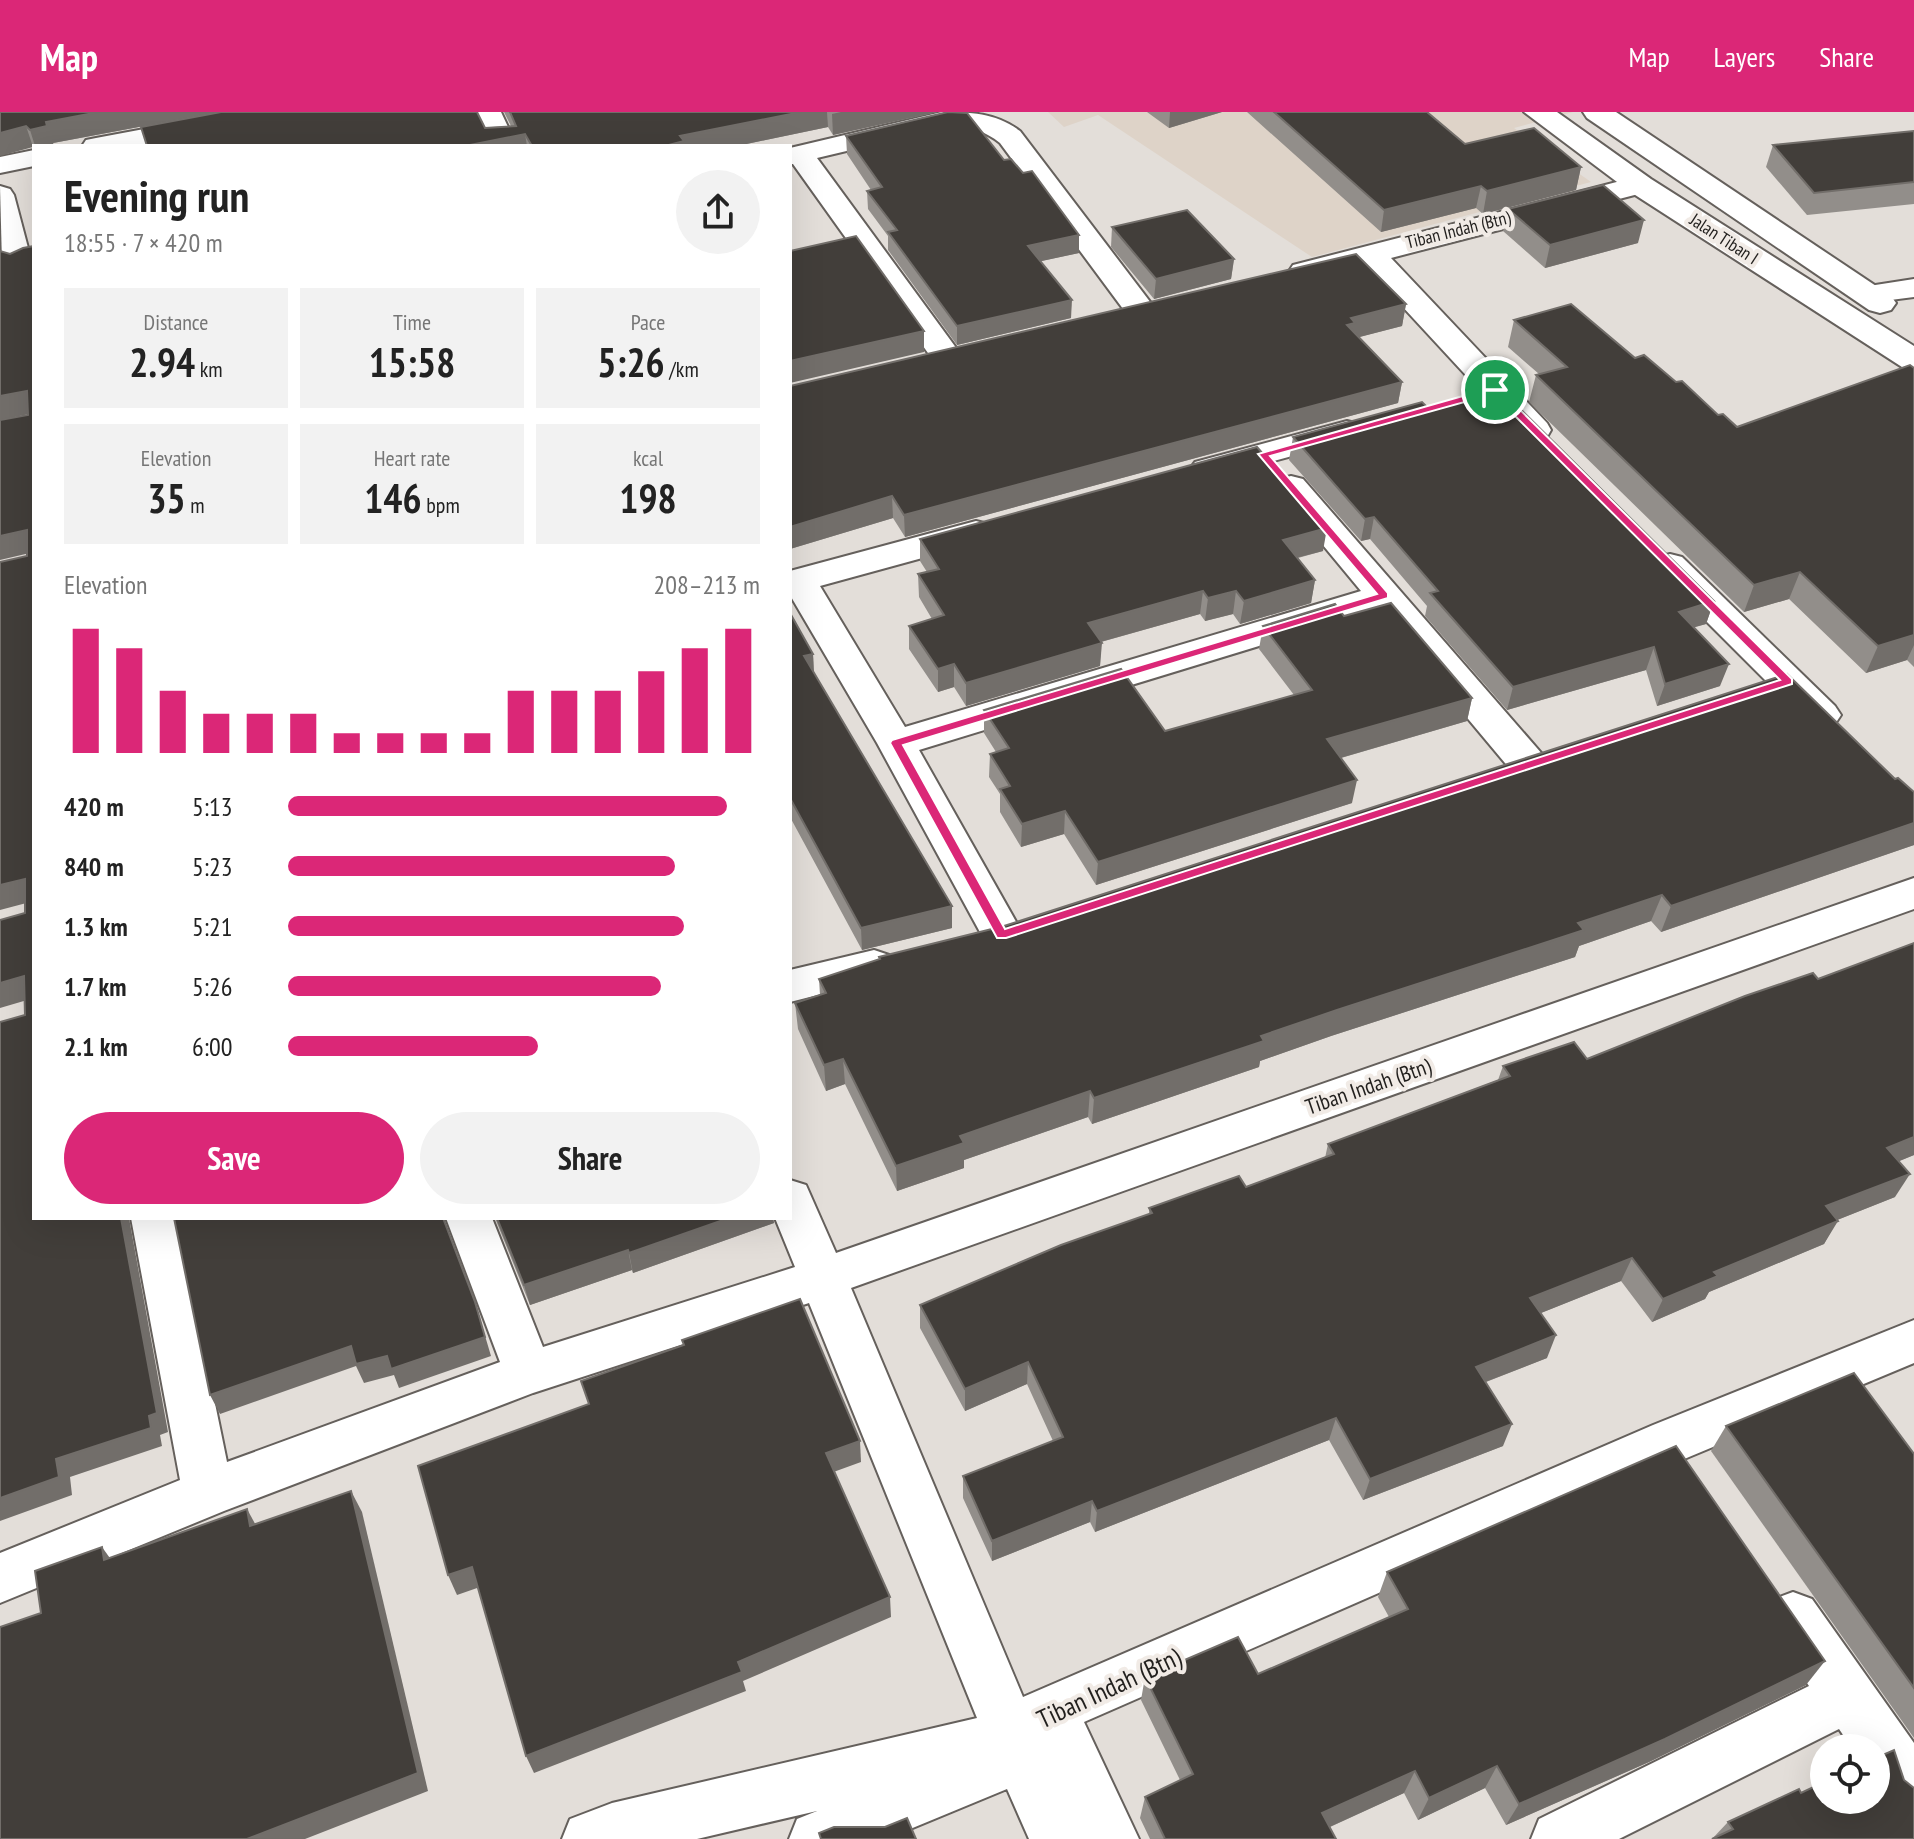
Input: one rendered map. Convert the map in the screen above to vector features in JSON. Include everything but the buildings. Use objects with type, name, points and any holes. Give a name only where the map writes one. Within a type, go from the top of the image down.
[{"type":"street","points":[[125,143],[158,123],[279,112]]},
{"type":"street","points":[[487,112],[502,144]]},
{"type":"street","name":"Jalan Tiban I","points":[[1538,112],[1640,185],[1914,360]]},
{"type":"street","points":[[1600,114],[1642,113]]},
{"type":"street","name":"Jalan Tiban I","points":[[1600,114],[1867,294],[1908,302]]},
{"type":"street","points":[[979,353],[934,363],[846,242],[795,155],[952,118],[976,119],[996,126],[1010,137],[1143,314]]},
{"type":"street","points":[[0,165],[32,158]]},
{"type":"street","name":"Tiban Indah (Btn)","points":[[1279,277],[1640,185]]},
{"type":"street","points":[[0,195],[17,263]]},
{"type":"street","name":"Tiban Indah (Btn)","points":[[1370,253],[1480,394],[1562,457]]},
{"type":"street","points":[[1113,321],[1173,306]]},
{"type":"street","points":[[1173,479],[1379,422]]},
{"type":"street","points":[[1263,454],[1385,596],[1545,760],[1484,779]]},
{"type":"street","points":[[1002,934],[896,743],[795,581],[1009,523]]},
{"type":"street","points":[[1653,547],[1840,733]]},
{"type":"street","points":[[896,743],[1385,596]]},
{"type":"street","points":[[1742,696],[1788,681]]},
{"type":"street","name":"Tiban Indah (Btn)","points":[[823,1278],[1914,893]]},
{"type":"street","points":[[792,986],[911,957]]},
{"type":"street","name":"Tiban Indah (Btn)","points":[[792,1204],[1027,1734]]},
{"type":"street","points":[[154,1220],[208,1493]]},
{"type":"street","points":[[470,1220],[529,1373]]},
{"type":"street","points":[[0,1578],[208,1493],[529,1373],[823,1278]]},
{"type":"street","name":"Tiban Indah (Btn)","points":[[590,1839],[612,1831],[1027,1734],[1684,1460],[1914,1341]]},
{"type":"street","points":[[1767,1581],[1914,1790]]},
{"type":"street","points":[[1559,1839],[1847,1696]]},
{"type":"street","points":[[817,1839],[1027,1734]]},
{"type":"street","points":[[1027,1734],[1058,1839]]},
{"type":"street","points":[[1027,1734],[1111,1839]]},
{"type":"shaded area","points":[[1048,112],[1573,112],[1514,128],[1591,182],[1312,257],[1098,115],[1064,127]]},
{"type":"route","points":[[1495,390],[1788,681],[1002,934],[896,743],[1385,596],[1263,454],[1495,390]]}]
